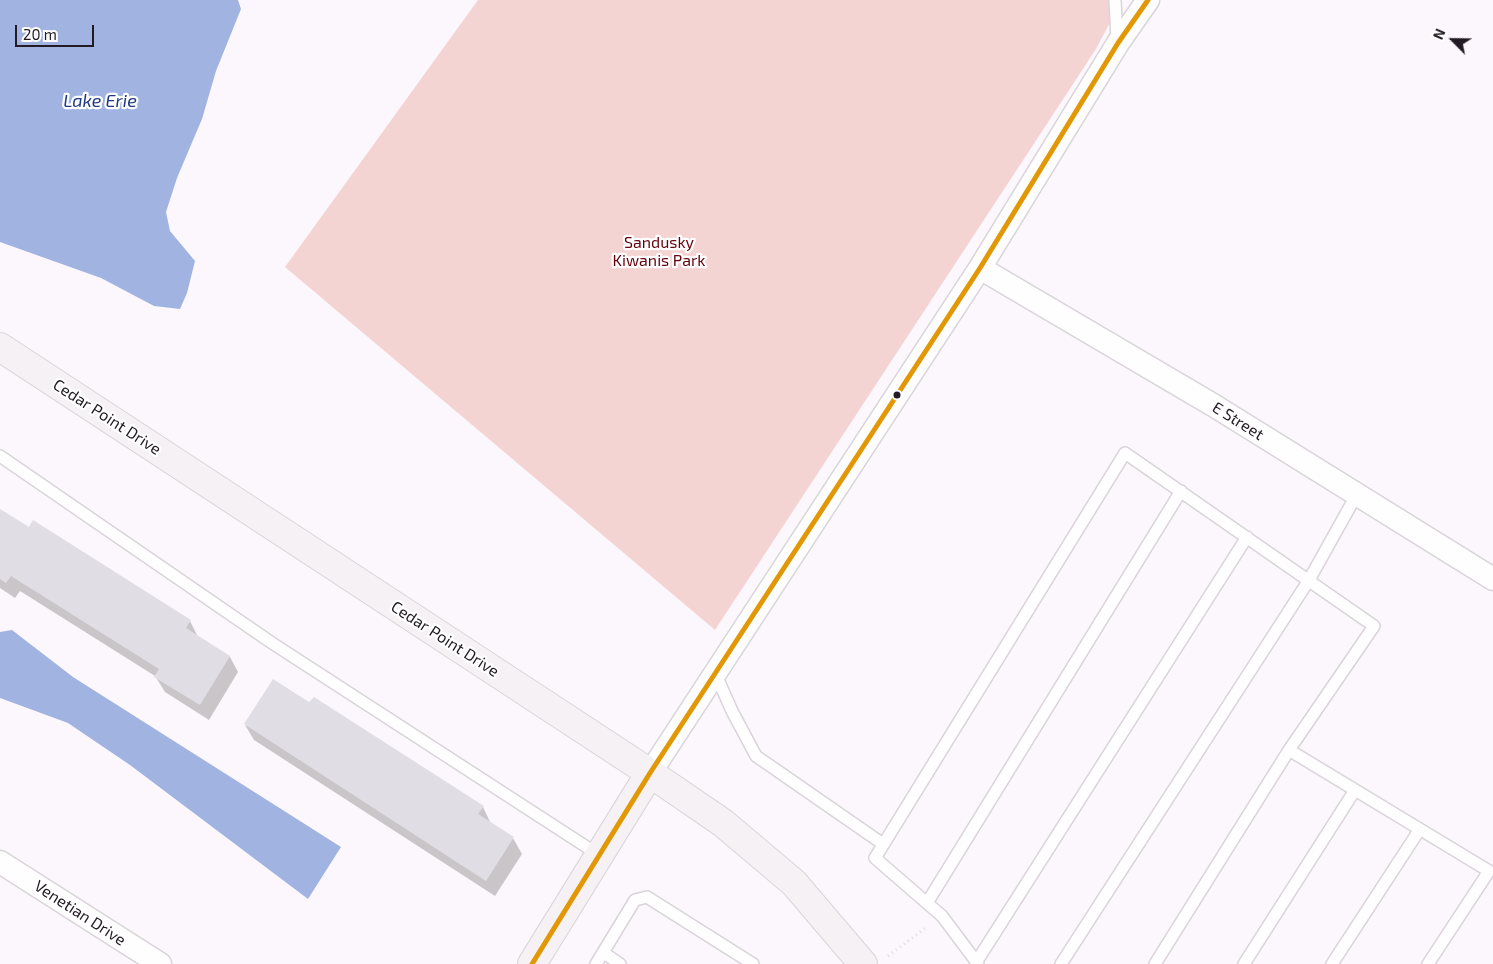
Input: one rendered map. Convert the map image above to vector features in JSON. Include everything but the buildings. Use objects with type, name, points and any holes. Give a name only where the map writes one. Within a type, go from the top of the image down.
[{"type":"main road","name":"Cedar Point Drive","points":[[0,348],[650,773],[722,823],[794,883],[874,961]]},
{"type":"main road","points":[[532,964],[650,773]]},
{"type":"street","points":[[650,773],[716,675],[980,268],[1118,43],[1148,0]]},
{"type":"street","name":"E Street","points":[[980,268],[1213,405],[1493,579]]},
{"type":"street","name":"Venetian Drive","points":[[0,862],[160,964]]},
{"type":"lane","points":[[1115,0],[1118,43]]},
{"type":"lane","points":[[1155,964],[1289,750],[1374,626],[1182,491],[1125,453],[875,858],[942,916],[978,963],[1247,537]]},
{"type":"lane","points":[[0,456],[272,643],[599,855]]},
{"type":"lane","points":[[927,903],[1182,491]]},
{"type":"lane","points":[[1061,964],[1309,580],[1356,494]]},
{"type":"lane","points":[[716,675],[732,711],[756,756],[883,844]]},
{"type":"lane","points":[[1289,750],[1489,870],[1428,964]]},
{"type":"lane","points":[[1244,964],[1355,790]]},
{"type":"lane","points":[[1332,964],[1420,829]]},
{"type":"lane","points":[[596,964],[604,954],[635,900],[647,897],[753,964]]},
{"type":"lane","points":[[604,954],[620,964]]},
{"type":"path","points":[[874,961],[912,938]]},
{"type":"green space","name":"Sandusky Kiwanis Park","points":[[478,0],[1122,0],[1096,49],[715,630],[285,267]]},
{"type":"water","name":"Lake Erie","points":[[0,0],[238,0],[241,9],[216,71],[202,119],[177,178],[166,212],[170,231],[195,261],[187,293],[180,309],[154,306],[101,278],[0,242]]},
{"type":"water","points":[[12,630],[73,677],[341,847],[308,899],[130,765],[68,723],[0,698],[0,632]]},
{"type":"transit line","points":[[532,964],[650,773],[980,268],[1118,43],[1148,0]]}]
